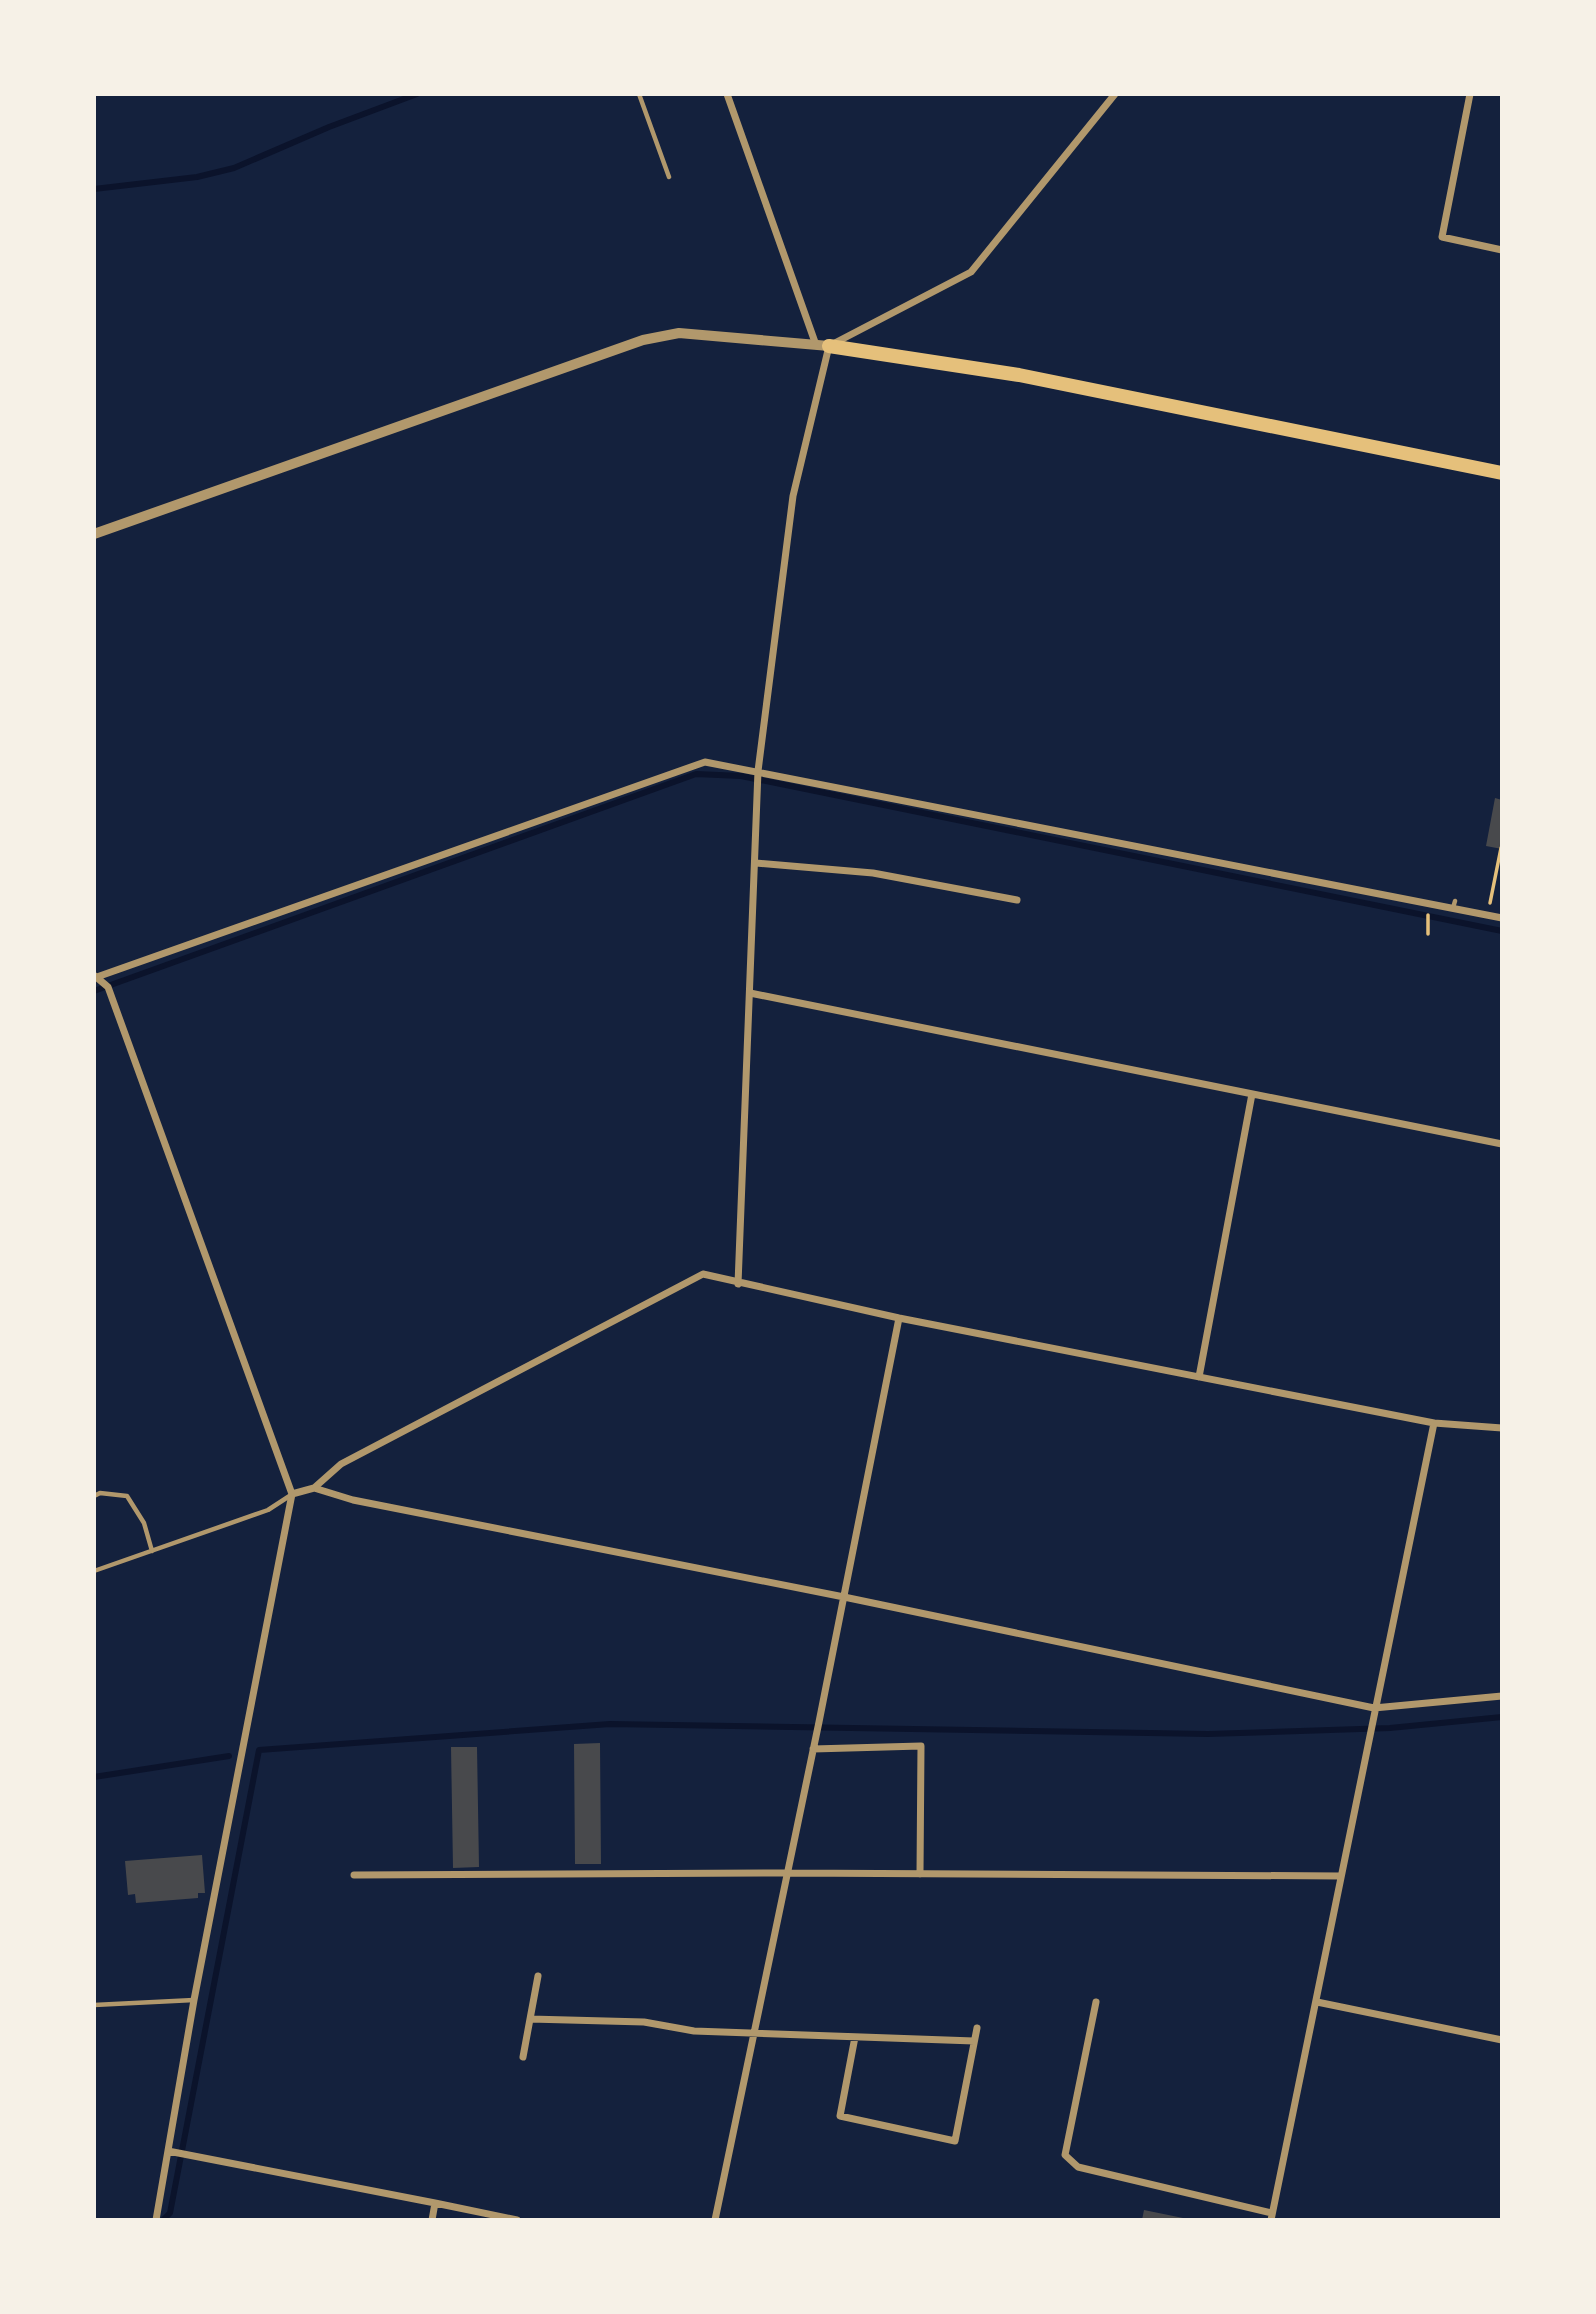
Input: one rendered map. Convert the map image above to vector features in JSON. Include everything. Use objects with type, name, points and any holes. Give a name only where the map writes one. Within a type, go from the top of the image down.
[{"type":"main road","points":[[823,345],[1019,375],[1502,473]]},
{"type":"street","points":[[727,94],[823,345],[793,496],[759,773],[738,1284]]},
{"type":"street","points":[[94,534],[643,340],[680,333],[823,345],[971,272],[1115,94]]},
{"type":"street","points":[[1470,94],[1442,237],[1502,250]]},
{"type":"street","points":[[95,977],[705,762],[1418,897],[1502,918]]},
{"type":"street","points":[[756,863],[873,873],[1017,900]]},
{"type":"street","points":[[95,977],[107,987],[292,1494],[233,1788],[156,2220]]},
{"type":"street","points":[[750,993],[1502,1144]]},
{"type":"street","points":[[1199,1377],[1252,1094]]},
{"type":"street","points":[[292,1494],[314,1488],[341,1464],[703,1274],[899,1318],[1434,1423],[1502,1428]]},
{"type":"street","points":[[715,2220],[819,1722],[899,1318]]},
{"type":"street","points":[[1096,2001],[1065,2155],[1078,2167],[1271,2216],[1434,1423]]},
{"type":"street","points":[[314,1488],[353,1500],[844,1597],[1374,1708],[1502,1696]]},
{"type":"street","points":[[814,1746],[921,1745],[920,1874]]},
{"type":"street","points":[[354,1875],[787,1873],[1341,1876]]},
{"type":"street","points":[[523,2057],[538,1976]]},
{"type":"street","points":[[1317,2002],[1502,2040]]},
{"type":"street","points":[[530,2019],[644,2022],[694,2031],[974,2041]]},
{"type":"street","points":[[855,2037],[840,2116],[955,2141],[977,2028]]},
{"type":"street","points":[[167,2151],[517,2220]]},
{"type":"street","points":[[432,2220],[435,2203]]},
{"type":"lane","points":[[639,94],[669,177]]},
{"type":"lane","points":[[94,1496],[100,1493],[127,1496],[144,1522],[152,1551]]},
{"type":"lane","points":[[94,1571],[268,1510],[292,1494]]},
{"type":"lane","points":[[94,2005],[194,2000]]},
{"type":"path","points":[[1487,915],[1500,848]]},
{"type":"path","points":[[1428,910],[1428,934]]},
{"type":"building","points":[[1495,798],[1502,800],[1502,849],[1486,846]]},
{"type":"building","points":[[600,1743],[601,1864],[575,1864],[574,1744]]},
{"type":"building","points":[[451,1747],[477,1747],[479,1867],[453,1868]]},
{"type":"building","points":[[202,1855],[205,1893],[198,1893],[198,1898],[136,1903],[135,1894],[128,1895],[125,1861]]},
{"type":"building","points":[[1144,2210],[1183,2218],[1183,2220],[1142,2220]]},
{"type":"waterway","points":[[94,189],[197,177],[234,168],[329,127],[417,94]]},
{"type":"waterway","points":[[94,991],[696,774],[741,776],[1502,931]]},
{"type":"waterway","points":[[163,2220],[170,2213],[259,1750],[610,1724],[1208,1734],[1390,1728],[1502,1717]]},
{"type":"waterway","points":[[94,1777],[229,1756]]}]
